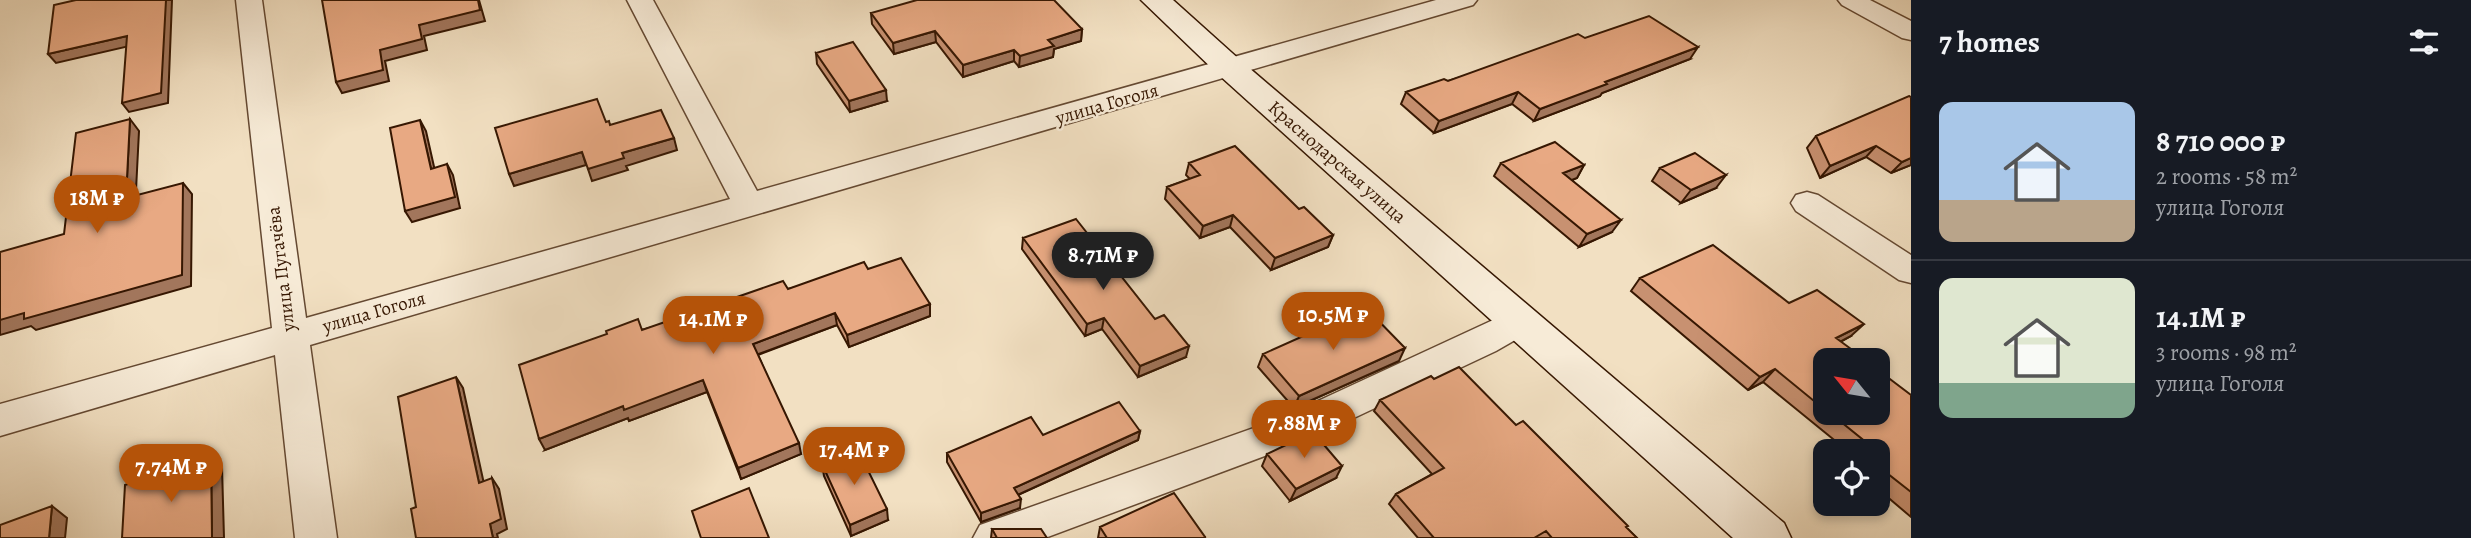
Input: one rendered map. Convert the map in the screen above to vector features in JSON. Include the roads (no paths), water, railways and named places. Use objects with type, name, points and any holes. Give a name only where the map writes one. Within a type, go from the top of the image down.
[{"type":"main road","name":"Краснодарская улица","points":[[1156,0],[1230,68],[1767,538]]},
{"type":"street","name":"улица Пугачёва","points":[[249,0],[316,538]]},
{"type":"street","points":[[640,0],[749,205]]},
{"type":"street","name":"улица Гоголя","points":[[0,420],[1464,0]]},
{"type":"street","points":[[1851,0],[1911,32]]},
{"type":"street","points":[[1807,203],[1911,271]]},
{"type":"street","points":[[994,538],[1292,429],[1485,341],[1519,321]]}]
